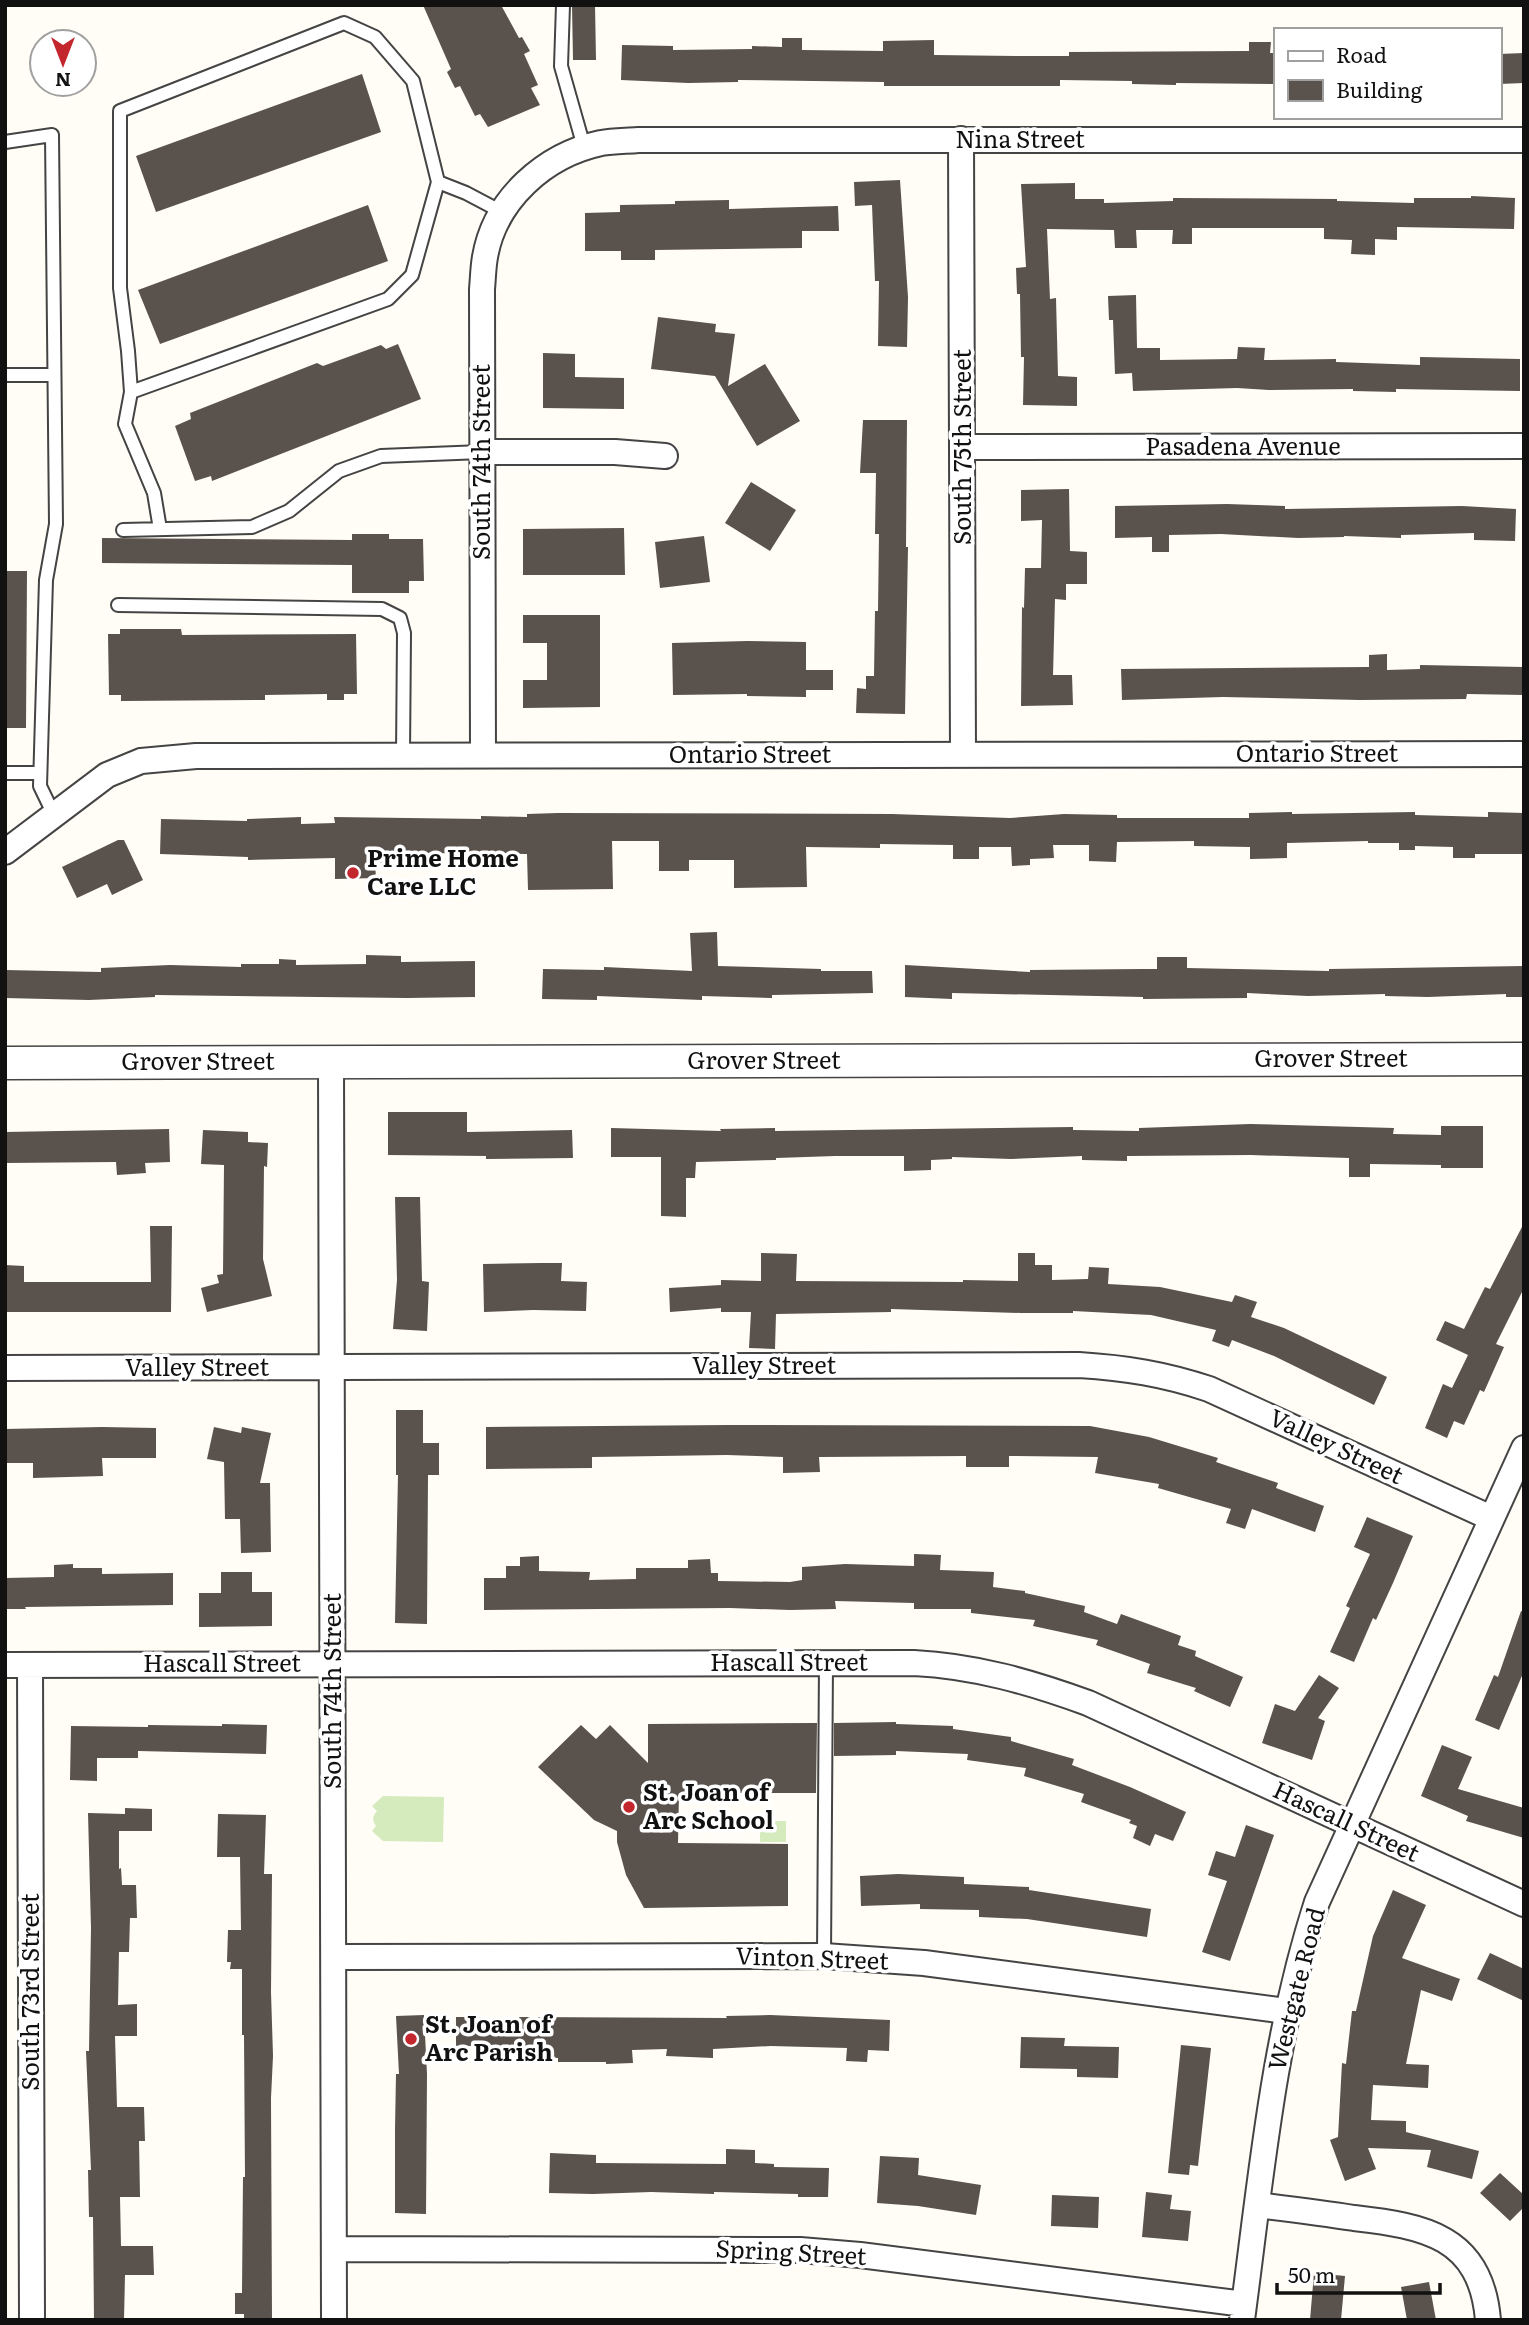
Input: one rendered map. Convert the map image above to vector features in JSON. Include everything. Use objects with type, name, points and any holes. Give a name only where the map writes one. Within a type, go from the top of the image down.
[{"type":"street","name":"South 75th Street","points":[[961,139],[963,755]]},
{"type":"street","name":"Nina Street","points":[[527,181],[548,164],[584,147],[604,142],[638,140],[1524,140]]},
{"type":"street","name":"South 74th Street","points":[[482,755],[482,289],[485,256],[493,231],[502,212],[527,181]]},
{"type":"street","name":"Pasadena Avenue","points":[[963,447],[1524,446]]},
{"type":"street","points":[[482,452],[615,452],[665,456]]},
{"type":"street","name":"Ontario Street","points":[[5,852],[107,775],[141,761],[195,756],[1524,754]]},
{"type":"street","name":"Grover Street","points":[[5,1063],[1524,1059]]},
{"type":"street","name":"South 74th Street","points":[[331,1062],[334,2320]]},
{"type":"street","name":"Valley Street","points":[[5,1368],[1079,1365],[1129,1368],[1170,1376],[1209,1389],[1491,1518]]},
{"type":"street","name":"Westgate Road","points":[[1243,2312],[1275,2071],[1286,2011],[1317,1902],[1524,1448]]},
{"type":"street","name":"Hascall Street","points":[[5,1665],[826,1663],[944,1665],[988,1671],[1088,1703],[1524,1904]]},
{"type":"street","name":"South 73rd Street","points":[[30,1665],[32,2320]]},
{"type":"street","name":"Vinton Street","points":[[334,1957],[824,1956],[924,1963],[1286,2011]]},
{"type":"street","points":[[1258,2205],[1416,2227],[1435,2234],[1456,2248],[1468,2261],[1482,2285],[1488,2320]]},
{"type":"street","name":"Spring Street","points":[[334,2249],[800,2250],[860,2255],[1243,2312]]},
{"type":"lane","points":[[563,5],[561,66],[584,147]]},
{"type":"lane","points":[[131,392],[388,299],[412,275],[438,182],[413,81],[375,37],[345,23],[120,111],[120,288],[131,392],[125,424],[154,493],[160,529]]},
{"type":"lane","points":[[5,142],[52,135],[56,524],[46,580],[40,786],[54,815]]},
{"type":"lane","points":[[438,182],[466,192],[502,212]]},
{"type":"lane","points":[[5,375],[54,375]]},
{"type":"lane","points":[[124,530],[252,527],[289,511],[339,471],[381,456],[482,452]]},
{"type":"lane","points":[[118,605],[382,609],[400,618],[404,633],[403,755]]},
{"type":"lane","points":[[5,773],[40,773]]},
{"type":"lane","points":[[824,1956],[826,1663]]},
{"type":"green space","points":[[383,1796],[444,1797],[443,1842],[383,1841],[372,1831],[376,1826],[373,1818],[377,1811],[372,1806]]},
{"type":"green space","points":[[760,1821],[786,1821],[786,1842],[760,1842]]},
{"type":"building","points":[[423,5],[501,5],[519,38],[522,37],[530,51],[524,54],[538,85],[531,88],[540,105],[488,127],[480,114],[475,116],[460,86],[455,88],[447,72],[451,69]]},
{"type":"building","points":[[572,5],[595,5],[596,60],[573,60]]},
{"type":"building","points":[[782,38],[802,38],[802,50],[883,51],[883,41],[934,40],[934,55],[1069,56],[1069,52],[1249,51],[1249,42],[1271,42],[1270,53],[1274,53],[1274,84],[1176,85],[1132,84],[1132,81],[1060,80],[1060,86],[884,86],[884,82],[738,80],[688,83],[621,80],[622,45],[673,46],[673,50],[782,47]]},
{"type":"building","points":[[1524,53],[1524,83],[1501,84],[1501,54]]},
{"type":"building","points":[[362,74],[381,132],[156,212],[136,156]]},
{"type":"building","points":[[900,180],[908,297],[907,347],[878,346],[879,281],[875,281],[872,205],[855,206],[854,182]]},
{"type":"building","points":[[1075,183],[1075,199],[1104,199],[1104,203],[1173,201],[1173,198],[1337,199],[1414,203],[1414,198],[1515,198],[1514,229],[1397,227],[1397,240],[1375,239],[1375,255],[1351,254],[1352,240],[1324,239],[1324,228],[1192,228],[1192,244],[1172,244],[1173,230],[1136,230],[1137,248],[1115,248],[1114,230],[1047,229],[1050,299],[1056,298],[1058,376],[1077,377],[1077,406],[1023,405],[1024,357],[1021,357],[1020,294],[1017,294],[1016,268],[1026,267],[1021,184]]},
{"type":"building","points":[[729,200],[729,209],[838,206],[839,231],[802,231],[802,248],[655,250],[655,260],[621,260],[621,251],[585,251],[585,213],[620,212],[620,205]]},
{"type":"building","points":[[368,205],[388,261],[160,344],[138,290]]},
{"type":"building","points":[[1136,295],[1137,348],[1160,348],[1160,360],[1237,359],[1238,347],[1265,348],[1264,360],[1336,359],[1336,362],[1420,365],[1420,357],[1520,359],[1520,391],[1396,389],[1396,392],[1237,388],[1133,391],[1132,373],[1115,374],[1113,320],[1109,320],[1108,296]]},
{"type":"building","points":[[658,317],[716,324],[715,332],[735,334],[728,386],[765,364],[800,421],[757,446],[715,376],[651,369]]},
{"type":"building","points":[[398,344],[421,399],[212,481],[211,476],[195,481],[175,426],[191,419],[190,413],[317,363],[323,366],[381,345],[386,349]]},
{"type":"building","points":[[543,353],[575,354],[575,377],[624,378],[624,409],[543,408]]},
{"type":"building","points":[[863,420],[907,420],[905,714],[856,713],[857,688],[866,689],[866,676],[874,676],[875,611],[878,611],[879,534],[875,534],[876,473],[860,473]]},
{"type":"building","points":[[751,482],[796,510],[770,551],[725,523]]},
{"type":"building","points":[[1069,489],[1070,551],[1087,552],[1087,584],[1066,584],[1066,600],[1055,599],[1053,675],[1072,675],[1073,705],[1021,706],[1025,568],[1041,568],[1042,520],[1021,521],[1021,490]]},
{"type":"building","points":[[1115,506],[1285,506],[1285,509],[1462,506],[1516,509],[1515,541],[1474,540],[1474,533],[1401,535],[1401,538],[1169,535],[1169,552],[1152,552],[1152,537],[1115,538]]},
{"type":"building","points":[[624,528],[625,575],[523,575],[523,529]]},
{"type":"building","points":[[352,534],[389,534],[389,539],[423,539],[424,581],[409,581],[409,593],[352,593],[352,565],[102,563],[102,538],[352,540]]},
{"type":"building","points":[[704,536],[710,582],[660,588],[655,542]]},
{"type":"building","points":[[5,571],[27,571],[26,728],[5,728]]},
{"type":"building","points":[[523,615],[600,615],[600,707],[523,708],[523,680],[547,680],[547,643],[523,643]]},
{"type":"building","points":[[120,629],[181,629],[182,635],[356,634],[357,694],[344,694],[344,700],[327,700],[327,694],[265,695],[265,700],[121,701],[121,695],[109,695],[108,634],[120,634]]},
{"type":"building","points":[[806,642],[806,670],[833,670],[833,690],[806,690],[806,697],[747,694],[673,695],[672,643]]},
{"type":"building","points":[[1387,654],[1387,670],[1420,669],[1420,665],[1524,667],[1524,695],[1467,694],[1466,699],[1223,697],[1122,700],[1121,669],[1369,667],[1369,655]]},
{"type":"building","points":[[1415,812],[1415,815],[1488,817],[1488,812],[1524,813],[1524,854],[1475,854],[1475,858],[1453,858],[1453,847],[1415,846],[1415,850],[1399,850],[1399,843],[1368,841],[1287,843],[1287,858],[1250,859],[1250,847],[1194,846],[1194,841],[1117,842],[1116,862],[1089,861],[1089,845],[1053,845],[1054,858],[1030,859],[1030,865],[1012,866],[1011,847],[979,847],[979,859],[953,859],[953,845],[806,847],[807,887],[734,888],[734,860],[689,860],[689,871],[659,871],[659,841],[612,841],[613,889],[528,890],[527,854],[410,853],[410,862],[375,863],[376,878],[335,879],[335,858],[248,860],[248,857],[160,854],[161,819],[247,821],[301,817],[301,824],[335,823],[334,817],[481,819],[481,816],[527,817],[527,814],[558,813],[892,814],[1010,818],[1064,814],[1117,815],[1117,818],[1249,818],[1249,813]]},
{"type":"building","points":[[118,840],[124,840],[143,880],[112,895],[107,884],[77,898],[62,867]]},
{"type":"building","points":[[717,932],[718,966],[872,971],[873,993],[772,995],[772,998],[702,996],[702,1000],[597,996],[597,1000],[542,999],[543,969],[604,970],[604,967],[692,971],[690,933]]},
{"type":"building","points":[[366,955],[401,956],[401,962],[475,961],[475,997],[155,995],[89,1000],[5,998],[5,970],[101,972],[101,968],[170,965],[241,967],[241,964],[279,964],[279,959],[296,960],[296,965],[366,964]]},
{"type":"building","points":[[1157,957],[1187,957],[1187,968],[1329,971],[1524,966],[1524,997],[1506,997],[1506,994],[1428,997],[1247,993],[1247,998],[1143,999],[952,993],[952,999],[905,997],[905,965],[1030,972],[1157,969]]},
{"type":"building","points":[[388,1112],[467,1112],[467,1132],[572,1130],[573,1158],[486,1159],[486,1156],[388,1155]]},
{"type":"building","points":[[1250,1124],[1394,1128],[1393,1134],[1441,1135],[1441,1126],[1483,1126],[1483,1168],[1370,1164],[1370,1177],[1349,1177],[1349,1158],[1251,1155],[1127,1156],[1127,1161],[1082,1160],[1082,1156],[1011,1159],[952,1157],[931,1160],[931,1170],[904,1171],[904,1156],[696,1162],[695,1178],[686,1178],[686,1217],[661,1216],[661,1157],[611,1157],[611,1128],[721,1131],[720,1129],[775,1128],[775,1131],[1073,1127],[1073,1130],[1139,1131],[1139,1128]]},
{"type":"building","points":[[169,1129],[170,1162],[145,1163],[146,1173],[117,1175],[116,1162],[5,1163],[5,1132]]},
{"type":"building","points":[[203,1130],[248,1132],[248,1142],[268,1143],[267,1167],[264,1166],[263,1259],[272,1296],[207,1312],[201,1288],[219,1283],[217,1275],[223,1274],[224,1165],[201,1164]]},
{"type":"building","points":[[395,1197],[420,1197],[422,1281],[429,1282],[427,1331],[393,1329],[397,1280]]},
{"type":"building","points":[[1524,1223],[1524,1288],[1496,1344],[1504,1347],[1484,1392],[1480,1390],[1464,1425],[1454,1421],[1447,1438],[1425,1428],[1443,1384],[1452,1388],[1468,1355],[1436,1340],[1445,1321],[1464,1329],[1485,1287],[1490,1289]]},
{"type":"building","points":[[150,1226],[172,1226],[171,1312],[5,1312],[5,1265],[24,1266],[24,1282],[151,1282]]},
{"type":"building","points":[[761,1253],[797,1254],[796,1281],[963,1282],[1018,1281],[1018,1253],[1035,1253],[1035,1265],[1052,1265],[1052,1280],[1088,1279],[1089,1267],[1109,1268],[1108,1284],[1160,1287],[1232,1302],[1235,1295],[1257,1302],[1251,1317],[1284,1328],[1387,1377],[1374,1405],[1274,1356],[1232,1340],[1229,1347],[1212,1341],[1216,1330],[1151,1315],[1073,1311],[1021,1313],[891,1309],[891,1312],[776,1314],[775,1349],[749,1348],[751,1312],[721,1312],[721,1308],[670,1312],[669,1288],[721,1285],[721,1280],[761,1281]]},
{"type":"building","points":[[562,1263],[561,1281],[587,1282],[586,1311],[484,1312],[483,1264]]},
{"type":"building","points":[[396,1410],[423,1410],[423,1443],[439,1443],[439,1475],[428,1475],[427,1624],[395,1623],[398,1475]]},
{"type":"building","points":[[1090,1426],[1149,1437],[1218,1458],[1216,1462],[1278,1483],[1276,1488],[1324,1506],[1315,1532],[1252,1509],[1245,1529],[1226,1523],[1231,1509],[1158,1488],[1159,1484],[1095,1473],[1098,1457],[1009,1456],[1009,1467],[966,1467],[966,1456],[819,1457],[820,1472],[783,1473],[783,1457],[592,1457],[592,1468],[486,1469],[486,1427]]},
{"type":"building","points":[[214,1427],[241,1433],[242,1427],[271,1433],[260,1483],[270,1483],[271,1552],[241,1553],[240,1519],[225,1519],[224,1462],[207,1459]]},
{"type":"building","points":[[156,1428],[156,1458],[102,1458],[103,1476],[33,1478],[33,1463],[5,1463],[5,1429]]},
{"type":"building","points":[[1367,1517],[1413,1536],[1376,1620],[1373,1618],[1354,1662],[1330,1652],[1350,1608],[1346,1606],[1370,1554],[1354,1547]]},
{"type":"building","points":[[914,1554],[941,1555],[940,1570],[994,1572],[993,1587],[1025,1591],[1085,1606],[1084,1612],[1117,1624],[1121,1614],[1181,1636],[1178,1645],[1196,1651],[1195,1656],[1243,1677],[1230,1707],[1194,1691],[1196,1688],[1147,1673],[1150,1664],[1096,1645],[1098,1640],[1033,1626],[1035,1620],[971,1613],[971,1609],[914,1609],[914,1603],[835,1601],[836,1609],[790,1610],[484,1610],[484,1578],[506,1578],[506,1566],[520,1566],[520,1557],[539,1556],[539,1571],[590,1572],[589,1580],[636,1579],[636,1568],[688,1568],[688,1560],[710,1559],[711,1573],[718,1573],[718,1581],[790,1582],[802,1580],[802,1567],[845,1564],[914,1566]]},
{"type":"building","points":[[73,1564],[73,1568],[102,1568],[102,1574],[173,1573],[173,1605],[5,1609],[5,1578],[54,1577],[54,1565]]},
{"type":"building","points":[[221,1572],[252,1572],[252,1592],[272,1592],[272,1626],[199,1627],[199,1593],[221,1593]]},
{"type":"building","points":[[1521,1611],[1524,1612],[1524,1671],[1499,1730],[1475,1720],[1494,1675],[1498,1677]]},
{"type":"building","points":[[1319,1675],[1339,1688],[1318,1718],[1325,1721],[1312,1760],[1262,1743],[1275,1704],[1295,1711]]},
{"type":"building","points":[[896,1722],[953,1726],[953,1729],[1011,1737],[1011,1741],[1074,1759],[1072,1765],[1186,1812],[1173,1841],[1155,1834],[1150,1846],[1133,1838],[1137,1826],[1129,1823],[1131,1820],[1081,1802],[1084,1794],[1024,1776],[1026,1768],[967,1760],[968,1754],[896,1751],[896,1755],[834,1756],[834,1723]]},
{"type":"building","name":"St. Joan of Arc School","points":[[817,1723],[816,1793],[679,1793],[678,1843],[788,1844],[788,1906],[644,1908],[626,1875],[617,1842],[617,1831],[594,1820],[538,1767],[581,1725],[596,1739],[610,1725],[648,1763],[648,1724]]},
{"type":"building","points":[[267,1725],[266,1754],[138,1751],[138,1758],[97,1758],[97,1781],[70,1780],[71,1726]]},
{"type":"building","points":[[1442,1745],[1472,1757],[1458,1789],[1524,1808],[1524,1838],[1466,1821],[1468,1816],[1421,1796]]},
{"type":"building","points":[[125,1808],[152,1809],[152,1831],[119,1831],[119,1869],[121,1868],[122,1885],[136,1885],[137,1918],[130,1918],[129,1952],[119,1952],[118,2005],[137,2004],[137,2036],[115,2036],[117,2107],[144,2107],[145,2141],[139,2141],[140,2197],[120,2197],[121,2246],[153,2246],[154,2275],[125,2275],[124,2320],[94,2320],[86,2051],[89,2051],[91,1928],[88,1813],[125,1814]]},
{"type":"building","points":[[218,1814],[266,1815],[264,1874],[272,1874],[272,2320],[244,2320],[244,2314],[235,2314],[235,2293],[242,2293],[245,2177],[244,2035],[242,1969],[230,1969],[231,1962],[227,1962],[228,1930],[241,1930],[240,1857],[217,1857]]},
{"type":"building","points":[[1246,1825],[1274,1835],[1230,1961],[1202,1952],[1227,1881],[1208,1875],[1216,1851],[1235,1857]]},
{"type":"building","points":[[898,1874],[964,1877],[964,1884],[1029,1887],[1029,1890],[1151,1909],[1147,1937],[1027,1919],[979,1917],[979,1910],[920,1909],[920,1904],[861,1906],[860,1876]]},
{"type":"building","points":[[1393,1890],[1426,1905],[1402,1958],[1460,1979],[1452,2001],[1421,1990],[1406,2064],[1429,2065],[1428,2088],[1373,2085],[1371,2120],[1406,2121],[1406,2132],[1479,2151],[1472,2179],[1427,2167],[1431,2150],[1368,2148],[1376,2169],[1345,2181],[1330,2140],[1338,2137],[1342,2063],[1346,2064],[1352,2011],[1356,2011],[1373,1936]]},
{"type":"building","points":[[1490,1953],[1524,1969],[1524,2001],[1477,1979]]},
{"type":"building","points":[[424,2015],[427,2074],[426,2214],[395,2213],[396,2074],[399,2074],[396,2016]]},
{"type":"building","points":[[726,2016],[890,2020],[889,2051],[868,2050],[867,2062],[846,2061],[847,2048],[771,2046],[713,2049],[713,2058],[666,2056],[667,2049],[632,2050],[633,2063],[606,2064],[558,2062],[558,2058],[486,2056],[486,2046],[456,2046],[456,2017],[519,2022],[519,2017],[727,2018]]},
{"type":"building","points":[[1021,2037],[1065,2038],[1064,2046],[1119,2047],[1118,2078],[1077,2077],[1077,2069],[1020,2068]]},
{"type":"building","points":[[1181,2045],[1211,2048],[1198,2166],[1190,2165],[1189,2175],[1168,2173]]},
{"type":"building","points":[[726,2149],[755,2150],[755,2163],[774,2164],[774,2167],[829,2168],[828,2197],[714,2192],[549,2193],[550,2153],[596,2155],[596,2163],[726,2164]]},
{"type":"building","points":[[880,2156],[919,2158],[918,2175],[981,2185],[976,2215],[877,2203]]},
{"type":"building","points":[[1500,2173],[1524,2195],[1524,2207],[1510,2221],[1480,2193]]},
{"type":"building","points":[[1146,2192],[1172,2195],[1170,2209],[1191,2211],[1188,2241],[1142,2237]]},
{"type":"building","points":[[1052,2195],[1099,2197],[1098,2228],[1051,2226]]},
{"type":"building","points":[[1314,2273],[1345,2276],[1341,2320],[1310,2320]]},
{"type":"building","points":[[1429,2282],[1436,2320],[1407,2320],[1401,2287]]},
{"type":"place","name":"Prime Home Care LLC","points":[[353,873]]},
{"type":"place","name":"St. Joan of Arc School","points":[[629,1807]]},
{"type":"place","name":"St. Joan of Arc Parish","points":[[411,2039]]}]
